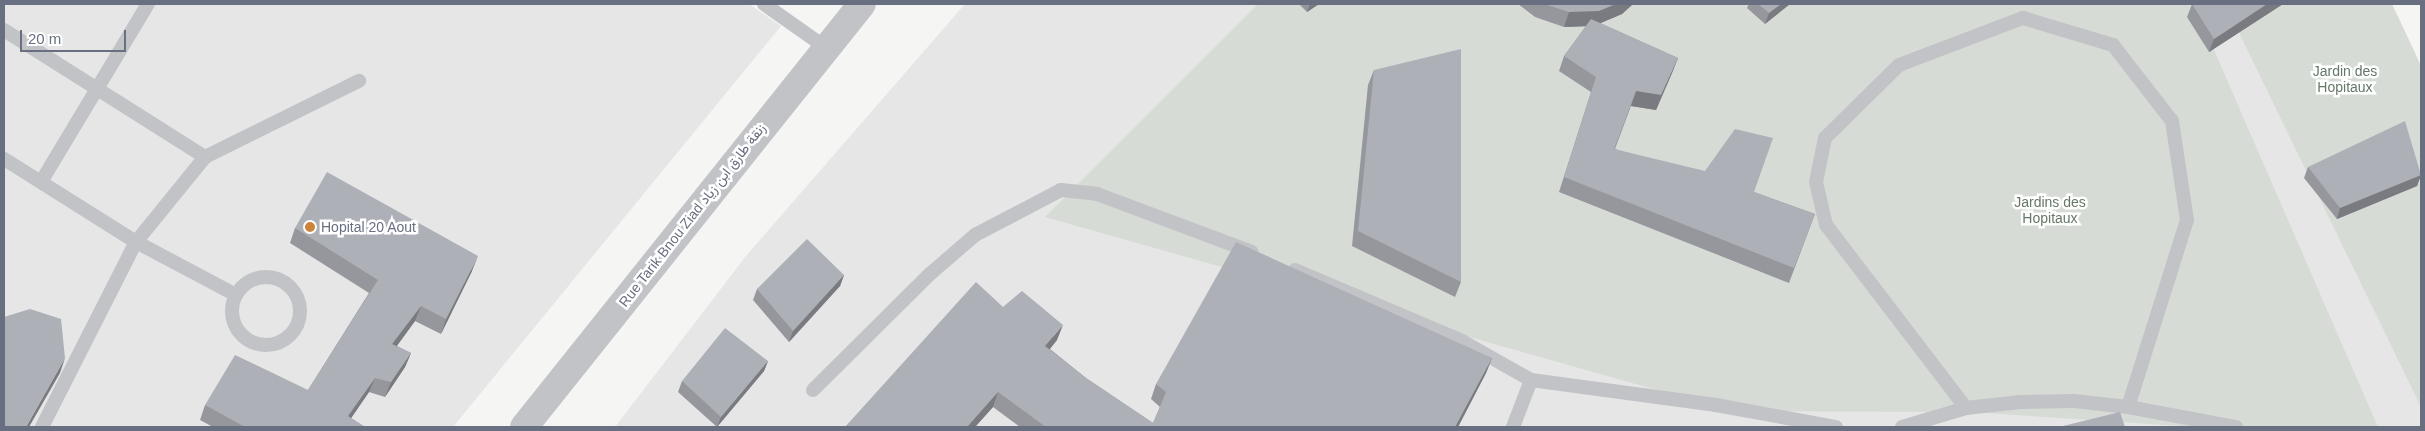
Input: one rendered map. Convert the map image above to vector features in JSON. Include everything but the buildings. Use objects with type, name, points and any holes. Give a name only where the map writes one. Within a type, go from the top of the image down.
[{"type":"street","name":"Rue Tarik Bnou Ziad زنقة طارق ابن زياد","points":[[524,427],[825,47],[862,4]]},
{"type":"lane","points":[[41,182],[148,4]]},
{"type":"lane","points":[[764,4],[825,47]]},
{"type":"lane","points":[[1966,408],[1826,225],[1816,182],[1824,138],[1899,64],[2023,18],[2113,45],[2172,121],[2187,220],[2128,407]]},
{"type":"lane","points":[[4,30],[96,91],[205,157]]},
{"type":"lane","points":[[42,427],[136,242],[205,157],[359,81]]},
{"type":"lane","points":[[4,159],[136,242],[236,295]]},
{"type":"lane","points":[[813,390],[930,274],[974,235],[1061,190],[1097,194],[1266,258]]},
{"type":"lane","points":[[1284,265],[1462,341],[1531,380],[1716,405],[1836,427]]},
{"type":"lane","points":[[270,277],[283,281],[293,290],[300,301],[301,315],[297,328],[276,344],[262,346],[249,342],[233,321],[232,308],[236,295],[244,284],[257,278],[270,277]]},
{"type":"lane","points":[[1513,427],[1531,380]]},
{"type":"lane","points":[[1902,427],[1966,408],[2021,402],[2074,401],[2128,407],[2236,427]]},
{"type":"shaded area","name":"Hopital 20 Aout","points":[[4,4],[749,4],[781,26],[453,427],[4,427]]},
{"type":"shaded area","name":"Jardins des Hopitaux","points":[[965,4],[2392,4],[2421,66],[2421,427],[615,427],[746,256]]},
{"type":"green space","name":"Jardins des Hopitaux","points":[[1258,4],[2194,4],[2378,427],[2196,427],[1968,412],[1731,411],[1045,217]]},
{"type":"green space","name":"Jardin des Hopitaux","points":[[2225,4],[2392,4],[2421,66],[2421,407]]},
{"type":"place","name":"Hopital 20 Aout","points":[[310,227]]}]
